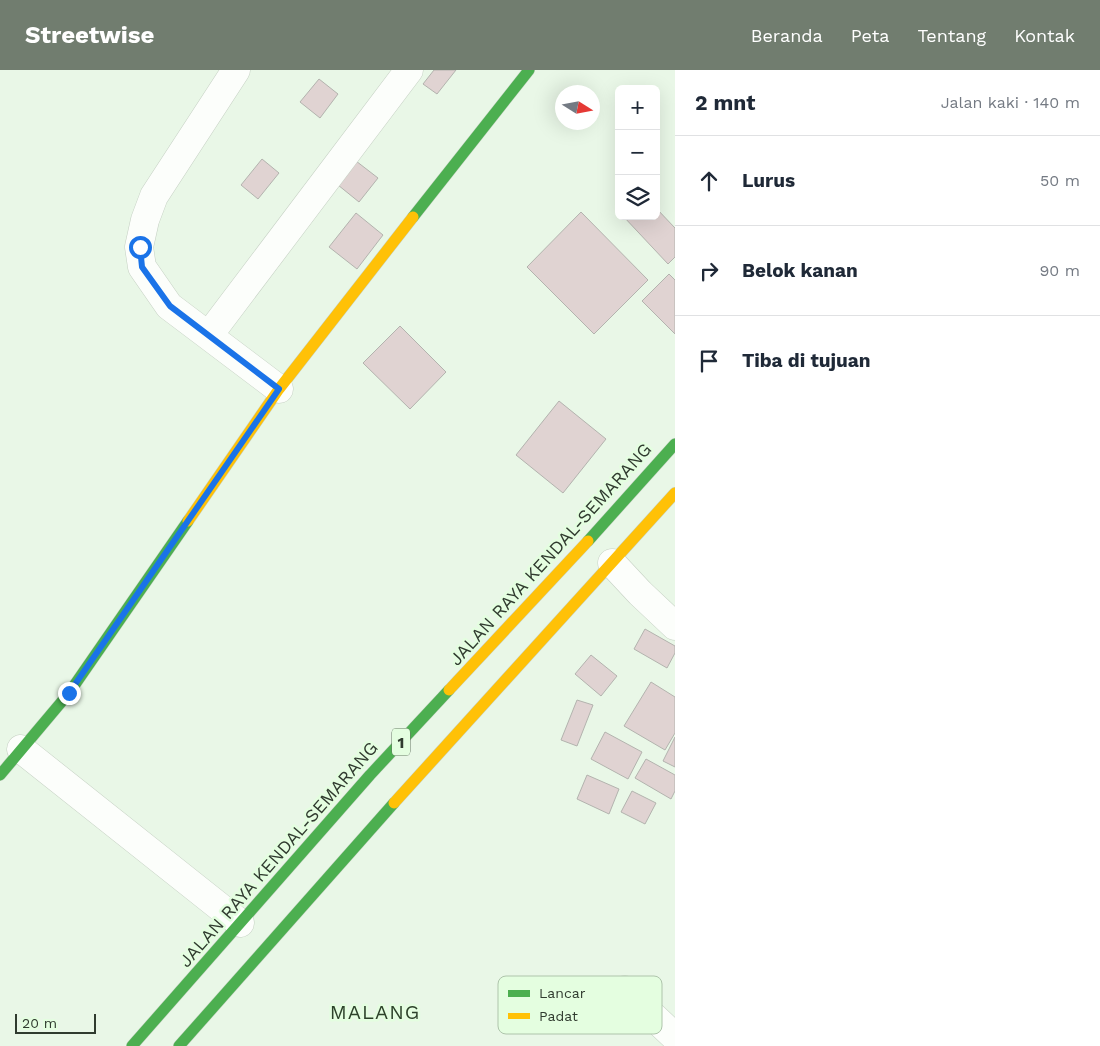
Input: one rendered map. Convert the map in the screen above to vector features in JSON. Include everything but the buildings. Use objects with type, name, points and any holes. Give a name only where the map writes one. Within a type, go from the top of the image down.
[{"type":"main road","points":[[0,775],[69,693],[279,389],[529,70]]},
{"type":"main road","name":"JALAN RAYA KENDAL-SEMARANG","points":[[132,1046],[370,775],[584,546],[675,444]]},
{"type":"main road","name":"1","points":[[179,1046],[396,801],[675,493]]},
{"type":"street","points":[[236,70],[154,196],[145,220],[140,247],[142,267],[170,306],[279,389]]},
{"type":"street","points":[[209,336],[409,70]]},
{"type":"street","points":[[612,563],[675,626]]},
{"type":"street","points":[[21,749],[240,923]]},
{"type":"street","points":[[662,1025],[675,1037]]},
{"type":"traffic: fast","points":[[413,217],[529,70]]},
{"type":"traffic: fast","points":[[588,541],[675,444]]},
{"type":"traffic: fast","points":[[0,775],[69,693],[188,521]]},
{"type":"traffic: fast","points":[[132,1046],[370,775],[449,690]]},
{"type":"traffic: fast","points":[[179,1046],[394,803]]},
{"type":"traffic: slow","points":[[188,521],[279,389],[413,217]]},
{"type":"traffic: slow","points":[[394,803],[675,493]]},
{"type":"traffic: slow","points":[[449,690],[588,541]]},
{"type":"district","name":"MALANG","points":[[375,1012]]},
{"type":"route","points":[[69,693],[279,389],[170,306],[142,267],[140,247]]}]
